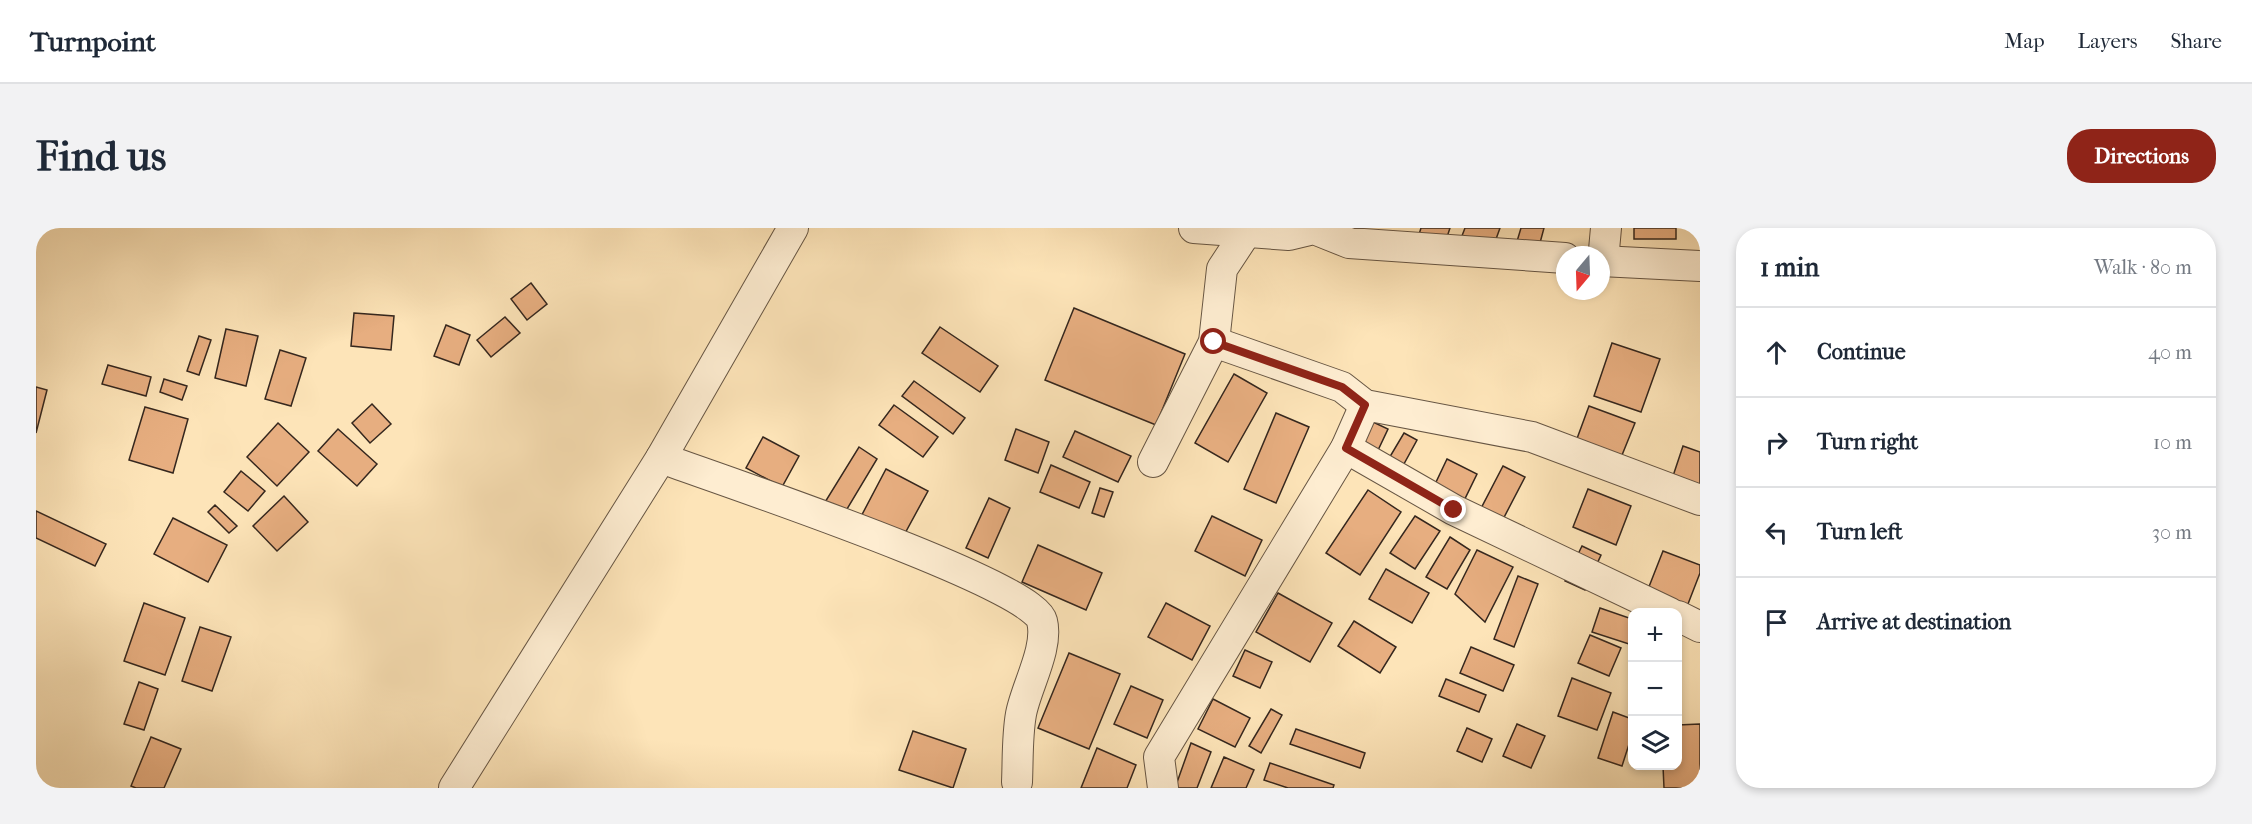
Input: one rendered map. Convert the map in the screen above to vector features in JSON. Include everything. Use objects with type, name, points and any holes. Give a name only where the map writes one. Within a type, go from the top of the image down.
[{"type":"street","points":[[454,788],[661,458],[793,228]]},
{"type":"street","points":[[1194,228],[1247,230],[1289,235],[1314,229],[1349,243],[1556,257]]},
{"type":"street","points":[[1604,246],[1606,228]]},
{"type":"street","points":[[1153,462],[1214,342],[1222,269],[1247,230]]},
{"type":"street","points":[[1610,261],[1700,266]]},
{"type":"street","points":[[1214,342],[1342,387],[1365,405],[1532,437],[1700,500]]},
{"type":"street","points":[[1163,788],[1159,757],[1346,448],[1365,405]]},
{"type":"street","points":[[1346,448],[1454,510],[1662,608]]},
{"type":"street","points":[[661,458],[917,551],[1005,592],[1038,613],[1043,622],[1040,651],[1021,714],[1020,786]]},
{"type":"street","points":[[1682,618],[1700,627]]},
{"type":"building","points":[[1421,228],[1450,228],[1442,252],[1416,244]]},
{"type":"building","points":[[1465,228],[1500,228],[1491,253],[1460,241]]},
{"type":"building","points":[[1521,228],[1544,228],[1537,254],[1515,248]]},
{"type":"building","points":[[1634,228],[1676,228],[1676,239],[1634,239]]},
{"type":"building","points":[[531,283],[547,304],[527,320],[511,299]]},
{"type":"building","points":[[1074,308],[1185,354],[1156,425],[1045,380]]},
{"type":"building","points":[[354,313],[394,316],[391,350],[351,346]]},
{"type":"building","points":[[505,317],[520,333],[491,357],[477,340]]},
{"type":"building","points":[[446,325],[470,335],[459,365],[434,356]]},
{"type":"building","points":[[940,327],[998,366],[980,392],[922,353]]},
{"type":"building","points":[[226,329],[258,336],[246,386],[215,378]]},
{"type":"building","points":[[199,336],[211,340],[199,375],[187,371]]},
{"type":"building","points":[[1612,343],[1660,359],[1641,412],[1594,396]]},
{"type":"building","points":[[280,350],[306,358],[291,406],[265,399]]},
{"type":"building","points":[[108,365],[151,377],[146,396],[102,384]]},
{"type":"building","points":[[1234,374],[1267,393],[1228,462],[1195,443]]},
{"type":"building","points":[[164,379],[187,386],[182,400],[160,392]]},
{"type":"building","points":[[914,381],[965,418],[953,434],[902,396]]},
{"type":"building","points":[[36,387],[47,390],[36,433]]},
{"type":"building","points":[[372,404],[391,424],[370,443],[352,423]]},
{"type":"building","points":[[894,405],[938,437],[923,457],[879,425]]},
{"type":"building","points":[[1589,406],[1635,423],[1620,460],[1575,444]]},
{"type":"building","points":[[145,407],[188,419],[173,473],[129,460]]},
{"type":"building","points":[[1276,413],[1309,427],[1276,503],[1244,489]]},
{"type":"building","points":[[1373,422],[1388,429],[1371,465],[1356,457]]},
{"type":"building","points":[[278,423],[309,452],[277,486],[247,457]]},
{"type":"building","points":[[338,429],[377,464],[357,486],[318,451]]},
{"type":"building","points":[[1016,429],[1049,442],[1038,473],[1005,460]]},
{"type":"building","points":[[1075,431],[1131,456],[1118,482],[1063,457]]},
{"type":"building","points":[[1404,433],[1417,440],[1399,473],[1385,465]]},
{"type":"building","points":[[763,437],[799,456],[782,487],[746,468]]},
{"type":"building","points":[[1683,446],[1700,452],[1700,492],[1671,482]]},
{"type":"building","points":[[859,447],[877,459],[841,519],[822,507]]},
{"type":"building","points":[[1447,459],[1477,474],[1458,513],[1428,499]]},
{"type":"building","points":[[1051,465],[1090,482],[1079,508],[1040,492]]},
{"type":"building","points":[[1503,466],[1525,477],[1499,527],[1477,516]]},
{"type":"building","points":[[886,469],[928,491],[897,548],[856,526]]},
{"type":"building","points":[[241,471],[265,491],[248,511],[224,492]]},
{"type":"building","points":[[1100,488],[1113,492],[1104,517],[1092,513]]},
{"type":"building","points":[[1588,489],[1631,506],[1616,545],[1573,527]]},
{"type":"building","points":[[1368,490],[1401,512],[1360,575],[1326,553]]},
{"type":"building","points":[[284,496],[308,522],[277,551],[253,526]]},
{"type":"building","points":[[989,498],[1010,508],[988,558],[966,548]]},
{"type":"building","points":[[215,505],[237,526],[229,533],[208,512]]},
{"type":"building","points":[[36,511],[106,544],[95,566],[36,538]]},
{"type":"building","points":[[1212,516],[1262,540],[1245,576],[1195,551]]},
{"type":"building","points":[[1415,516],[1440,531],[1415,569],[1390,553]]},
{"type":"building","points":[[173,518],[227,545],[208,582],[154,554]]},
{"type":"building","points":[[1450,537],[1470,550],[1447,589],[1426,577]]},
{"type":"building","points":[[1038,545],[1102,573],[1086,610],[1022,582]]},
{"type":"building","points":[[1582,546],[1601,555],[1585,590],[1565,581]]},
{"type":"building","points":[[1477,550],[1513,567],[1485,622],[1455,594]]},
{"type":"building","points":[[1663,551],[1700,565],[1700,573],[1682,619],[1682,608],[1641,607]]},
{"type":"building","points":[[1386,569],[1429,593],[1412,623],[1369,599]]},
{"type":"building","points":[[1518,576],[1538,584],[1514,647],[1494,639]]},
{"type":"building","points":[[1278,593],[1332,623],[1310,662],[1256,632]]},
{"type":"building","points":[[144,603],[185,618],[165,675],[124,661]]},
{"type":"building","points":[[1166,603],[1210,626],[1192,660],[1148,637]]},
{"type":"building","points":[[1600,608],[1628,618],[1628,644],[1592,632]]},
{"type":"building","points":[[1354,621],[1396,647],[1380,673],[1338,646]]},
{"type":"building","points":[[200,627],[231,637],[212,691],[182,681]]},
{"type":"building","points":[[1590,635],[1621,648],[1609,676],[1578,663]]},
{"type":"building","points":[[1471,647],[1514,665],[1503,691],[1460,673]]},
{"type":"building","points":[[1245,650],[1272,662],[1260,688],[1233,676]]},
{"type":"building","points":[[1069,653],[1120,674],[1089,749],[1038,728]]},
{"type":"building","points":[[1572,678],[1611,693],[1597,730],[1558,716]]},
{"type":"building","points":[[1446,679],[1486,695],[1479,712],[1439,696]]},
{"type":"building","points":[[139,682],[158,689],[144,730],[124,724]]},
{"type":"building","points":[[1131,686],[1163,700],[1147,738],[1114,724]]},
{"type":"building","points":[[1213,699],[1250,718],[1235,747],[1198,729]]},
{"type":"building","points":[[1271,709],[1282,715],[1261,753],[1249,746]]},
{"type":"building","points":[[1613,712],[1628,718],[1628,747],[1622,766],[1598,758]]},
{"type":"building","points":[[1517,724],[1545,736],[1531,768],[1503,756]]},
{"type":"building","points":[[1700,724],[1700,788],[1664,788],[1663,770],[1682,770],[1682,725]]},
{"type":"building","points":[[1467,728],[1492,739],[1482,762],[1457,751]]},
{"type":"building","points":[[1296,729],[1365,753],[1360,768],[1290,744]]},
{"type":"building","points":[[913,731],[966,749],[953,788],[899,770]]},
{"type":"building","points":[[151,737],[181,749],[164,788],[136,788],[131,786]]},
{"type":"building","points":[[1191,743],[1211,752],[1197,788],[1175,788]]},
{"type":"building","points":[[1097,748],[1136,765],[1127,788],[1081,788]]},
{"type":"building","points":[[1224,757],[1254,770],[1246,788],[1211,788]]},
{"type":"building","points":[[1270,763],[1334,785],[1333,788],[1288,788],[1264,780]]},
{"type":"route","points":[[1214,342],[1342,387],[1365,405],[1346,448],[1454,510]]}]
